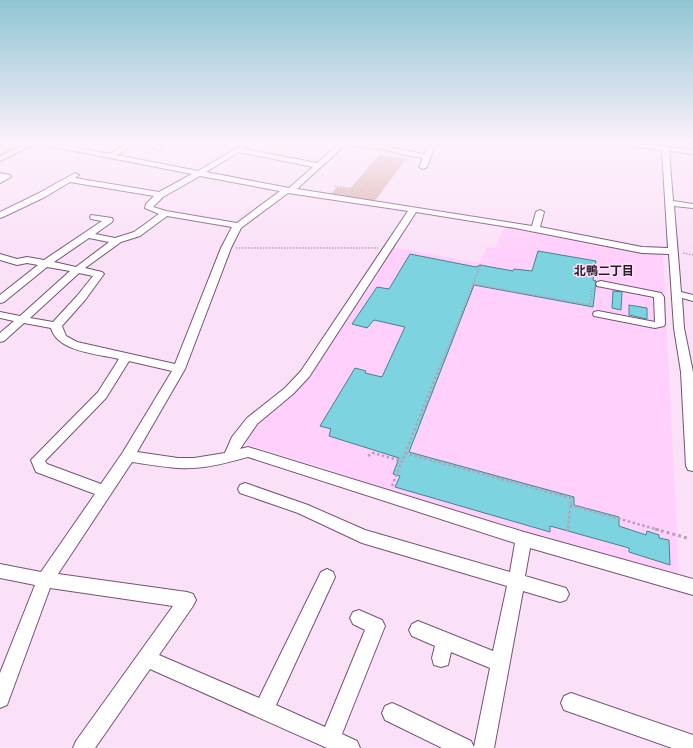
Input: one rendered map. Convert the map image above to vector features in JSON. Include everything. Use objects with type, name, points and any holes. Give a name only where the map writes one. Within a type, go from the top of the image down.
[{"type":"street","points":[[0,215],[42,195],[68,179],[160,195]]},
{"type":"street","points":[[189,179],[160,195],[150,204],[149,208],[165,213],[234,224],[237,227]]},
{"type":"street","points":[[235,179],[289,190],[535,229],[642,250],[674,251]]},
{"type":"street","points":[[0,698],[44,580],[128,456],[179,369],[226,248],[237,227],[303,179]]},
{"type":"street","points":[[667,179],[679,328],[687,372],[693,466]]},
{"type":"street","points":[[326,195],[334,186]]},
{"type":"street","points":[[669,203],[693,206]]},
{"type":"street","points":[[230,457],[237,441],[252,421],[289,391],[305,374],[348,306],[367,282],[403,223],[414,209]]},
{"type":"street","points":[[535,229],[540,212]]},
{"type":"street","points":[[0,340],[77,270],[116,241],[137,234],[165,213]]},
{"type":"street","points":[[0,300],[44,264],[109,220],[94,217]]},
{"type":"street","points":[[86,235],[116,241]]},
{"type":"street","points":[[0,257],[17,262],[27,260],[99,274],[81,298],[56,326],[56,332],[64,340],[94,350],[179,369]]},
{"type":"street","points":[[597,285],[657,295],[659,297],[660,324],[655,325],[598,314]]},
{"type":"street","points":[[677,294],[693,298]]},
{"type":"street","points":[[0,315],[56,326]]},
{"type":"street","points":[[104,491],[41,468],[38,460],[102,395],[126,357]]},
{"type":"street","points":[[128,456],[178,463],[194,463],[230,457],[248,452],[524,539],[693,587]]},
{"type":"street","points":[[245,489],[303,509],[362,536],[560,594]]},
{"type":"street","points":[[484,748],[524,539]]},
{"type":"street","points":[[0,572],[44,580],[187,600],[83,748]]},
{"type":"street","points":[[264,710],[327,578]]},
{"type":"street","points":[[330,739],[376,626],[359,618]]},
{"type":"street","points":[[418,630],[443,650],[500,663]]},
{"type":"street","points":[[146,658],[350,748]]},
{"type":"street","points":[[571,703],[693,745]]},
{"type":"street","points":[[392,713],[464,748]]},
{"type":"path","points":[[334,186],[362,190],[371,179]]},
{"type":"path","points":[[226,248],[389,248]]},
{"type":"path","points":[[388,496],[481,264]]},
{"type":"path","points":[[473,284],[590,305],[597,285]]},
{"type":"path","points":[[368,456],[373,453],[402,461]]},
{"type":"path","points":[[405,453],[571,498],[568,531]]},
{"type":"path","points":[[570,505],[687,538]]},
{"type":"shaded area","points":[[359,179],[391,179],[374,202],[330,195],[337,187],[350,189]]},
{"type":"shaded area","points":[[505,225],[633,252],[663,254],[679,575],[398,494],[328,469],[247,445],[245,441],[257,425],[284,400],[372,283],[392,247],[479,263],[487,247],[495,249]]},
{"type":"building","points":[[538,251],[596,261],[593,280],[596,281],[593,307],[474,285],[409,452],[574,497],[574,505],[619,517],[619,526],[646,535],[647,531],[659,535],[659,538],[669,540],[670,565],[629,552],[629,548],[550,526],[550,532],[395,487],[400,476],[393,474],[399,458],[329,436],[331,429],[320,426],[355,368],[366,371],[365,373],[382,377],[405,327],[374,320],[367,328],[352,324],[377,287],[389,289],[410,254],[476,267],[480,265],[513,271],[514,269],[532,271]]},
{"type":"building","points":[[613,291],[622,292],[621,310],[612,308]]},
{"type":"building","points":[[629,305],[647,308],[647,319],[629,315]]},
{"type":"district","name":"北鴨二丁目","points":[[604,271]]}]
